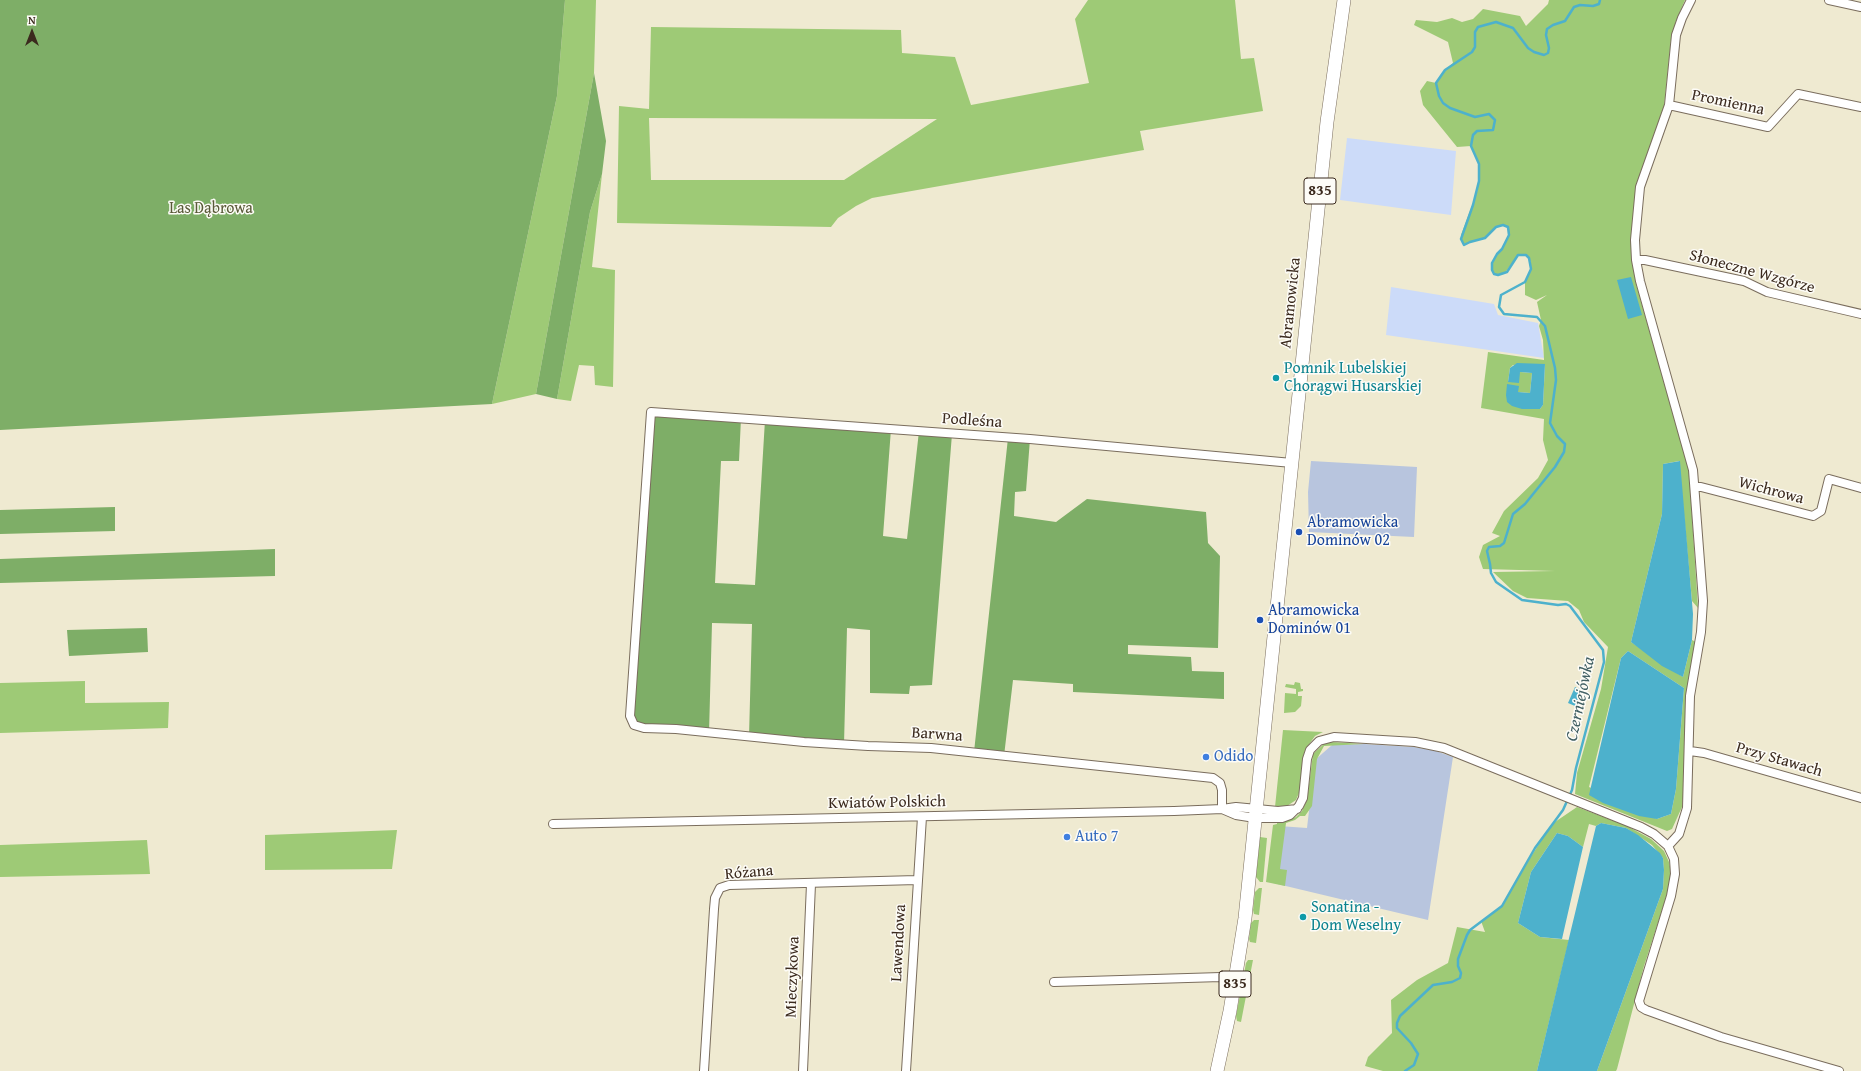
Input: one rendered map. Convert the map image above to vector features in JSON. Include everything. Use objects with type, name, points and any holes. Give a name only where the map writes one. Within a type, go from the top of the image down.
[{"type":"main road","name":"Abramowicka","points":[[1256,813],[1326,129],[1344,0]]},
{"type":"main road","name":"835","points":[[1216,1071],[1236,978],[1243,931],[1256,813]]},
{"type":"street","points":[[1690,0],[1676,35],[1669,105],[1640,187],[1636,216],[1636,260],[1640,281],[1691,463],[1695,487],[1703,601],[1701,632],[1690,696],[1690,751],[1686,814],[1677,838],[1668,846],[1675,864],[1675,882],[1639,1003],[1641,1007],[1646,1010],[1721,1037],[1839,1071]]},
{"type":"street","points":[[1828,0],[1861,7]]},
{"type":"street","name":"Promienna","points":[[1669,105],[1768,127],[1798,94],[1861,107]]},
{"type":"street","name":"Słoneczne Wzgórze","points":[[1636,260],[1645,260],[1744,281],[1766,292],[1861,314]]},
{"type":"street","name":"Podleśna","points":[[630,716],[651,412],[1030,439],[1292,463]]},
{"type":"street","name":"Wichrowa","points":[[1695,487],[1701,487],[1813,516],[1821,511],[1829,479],[1861,488]]},
{"type":"street","name":"Barwna","points":[[630,716],[634,725],[644,728],[676,729],[804,742],[931,748],[1213,778],[1220,783],[1222,790],[1222,809]]},
{"type":"street","name":"Kwiatów Polskich","points":[[553,824],[922,817],[1222,809],[1236,807],[1256,813],[1284,811],[1296,808],[1301,804],[1304,795],[1309,752],[1316,743],[1330,737],[1416,742],[1444,748],[1582,805],[1648,830],[1659,837],[1668,846]]},
{"type":"street","name":"Przy Stawach","points":[[1690,751],[1704,753],[1861,798]]},
{"type":"street","name":"Lawendowa","points":[[906,1071],[922,817]]},
{"type":"street","name":"Różana","points":[[704,1071],[714,909],[717,892],[720,888],[729,885],[917,880]]},
{"type":"street","name":"Mieczykowa","points":[[803,1071],[811,884]]},
{"type":"street","points":[[1054,982],[1221,977],[1236,978]]},
{"type":"shaded area","points":[[1347,138],[1456,151],[1451,215],[1340,200]]},
{"type":"shaded area","points":[[1391,287],[1494,304],[1498,315],[1538,323],[1544,358],[1386,335]]},
{"type":"shaded area","points":[[1311,461],[1417,467],[1414,537],[1309,532],[1308,492]]},
{"type":"shaded area","points":[[1364,744],[1414,747],[1436,751],[1453,757],[1428,920],[1269,882],[1279,826],[1307,828],[1315,760],[1332,745]]},
{"type":"green space","name":"Las Dąbrowa","points":[[0,0],[565,0],[557,96],[492,404],[0,430]]},
{"type":"green space","points":[[565,0],[596,0],[594,73],[536,394],[492,404],[557,96]]},
{"type":"green space","points":[[1088,0],[1235,0],[1241,59],[1254,58],[1263,111],[1140,131],[1144,150],[872,198],[856,206],[838,218],[831,227],[617,223],[619,106],[649,109],[651,27],[901,30],[902,53],[955,57],[971,105],[1089,83],[1075,19]],"holes":[[[649,118],[937,119],[844,180],[651,180]]]},
{"type":"green space","points":[[1549,0],[1685,0],[1676,21],[1671,40],[1664,107],[1636,185],[1632,245],[1632,261],[1636,284],[1689,470],[1698,608],[1692,601],[1679,461],[1663,464],[1662,514],[1631,642],[1683,677],[1692,640],[1696,642],[1687,691],[1686,771],[1682,807],[1672,829],[1667,831],[1575,794],[1577,773],[1601,689],[1608,647],[1584,622],[1579,610],[1568,601],[1527,598],[1513,591],[1493,572],[1555,571],[1483,569],[1479,557],[1483,545],[1500,536],[1492,533],[1504,511],[1538,478],[1548,460],[1543,440],[1544,419],[1481,408],[1488,352],[1544,360],[1543,340],[1539,326],[1541,320],[1537,302],[1547,295],[1536,300],[1525,295],[1525,282],[1531,269],[1531,262],[1526,255],[1518,255],[1504,274],[1494,274],[1492,270],[1492,263],[1502,249],[1509,235],[1508,227],[1499,225],[1485,238],[1464,245],[1462,242],[1461,235],[1477,192],[1480,172],[1479,164],[1471,146],[1457,147],[1423,105],[1420,91],[1427,81],[1436,83],[1445,70],[1453,63],[1448,42],[1414,25],[1416,20],[1437,22],[1452,18],[1462,22],[1473,19],[1483,9],[1520,16],[1526,26],[1548,4]],"holes":[[[1545,364],[1543,405],[1540,409],[1507,385],[1518,392],[1530,393],[1532,373],[1520,372],[1508,382],[1510,368],[1513,365]],[[1628,651],[1684,688],[1676,789],[1671,814],[1657,819],[1589,787],[1621,658]]]},
{"type":"green space","points":[[594,73],[606,141],[602,174],[590,212],[557,399],[536,394]]},
{"type":"green space","points":[[602,174],[592,267],[615,270],[613,387],[595,385],[594,366],[579,365],[571,401],[557,399],[590,212]]},
{"type":"green space","points":[[651,412],[741,418],[739,461],[721,461],[715,583],[755,585],[765,420],[891,429],[883,536],[907,539],[919,431],[952,434],[932,685],[910,686],[909,694],[870,693],[870,630],[847,628],[844,744],[749,737],[752,624],[712,623],[709,733],[644,728],[630,716]]},
{"type":"green space","points":[[1008,438],[1030,439],[1026,491],[1015,492],[1014,516],[1056,522],[1087,499],[1206,512],[1208,543],[1220,556],[1218,648],[1128,645],[1128,654],[1191,657],[1192,671],[1224,672],[1224,699],[1073,692],[1073,684],[1013,680],[1004,756],[974,752]]},
{"type":"green space","points":[[115,507],[115,531],[0,534],[0,510]]},
{"type":"green space","points":[[275,549],[275,576],[0,583],[0,559]]},
{"type":"green space","points":[[147,628],[148,652],[69,656],[67,630]]},
{"type":"green space","points":[[85,681],[85,703],[169,702],[168,728],[0,733],[0,683]]},
{"type":"green space","points":[[1295,682],[1300,683],[1301,689],[1303,689],[1303,691],[1298,692],[1298,696],[1302,696],[1301,706],[1295,712],[1284,713],[1285,693],[1296,694],[1296,689],[1285,687],[1286,684],[1294,685]]},
{"type":"green space","points":[[1283,730],[1323,732],[1315,736],[1305,750],[1299,793],[1296,800],[1287,806],[1275,807]]},
{"type":"green space","points":[[1325,743],[1364,744],[1324,746],[1317,759],[1312,806],[1305,816],[1300,816],[1295,820],[1286,823],[1280,869],[1287,870],[1285,886],[1266,882],[1273,825],[1277,824],[1277,822],[1284,822],[1296,817],[1302,811],[1307,800],[1313,754]]},
{"type":"green space","points":[[1577,807],[1627,826],[1651,839],[1664,851],[1671,871],[1670,883],[1644,966],[1616,1071],[1597,1071],[1663,889],[1664,870],[1663,858],[1652,845],[1626,828],[1601,823],[1596,826],[1589,824],[1583,847],[1568,836],[1557,833],[1531,872],[1518,923],[1540,937],[1569,940],[1537,1071],[1383,1071],[1365,1066],[1368,1057],[1392,1033],[1391,1000],[1417,980],[1448,963],[1457,927],[1485,932],[1481,921],[1502,906],[1519,875],[1552,824]]},
{"type":"green space","points":[[397,830],[392,869],[265,870],[265,835]]},
{"type":"green space","points":[[1260,837],[1267,838],[1263,882],[1260,882],[1256,877]]},
{"type":"green space","points":[[147,840],[150,874],[0,877],[0,845]]},
{"type":"green space","points":[[1259,888],[1262,888],[1259,915],[1254,914],[1253,910],[1255,892]]},
{"type":"green space","points":[[1254,920],[1259,920],[1256,943],[1250,942],[1249,939],[1251,923]]},
{"type":"green space","points":[[1248,960],[1253,960],[1241,1022],[1237,1021],[1236,1016],[1246,963]]},
{"type":"water","points":[[1631,277],[1642,315],[1628,319],[1617,280]]},
{"type":"water","points":[[1517,363],[1545,364],[1543,405],[1540,409],[1522,409],[1512,406],[1507,402],[1507,384],[1519,386],[1518,392],[1530,393],[1532,373],[1520,372],[1519,383],[1508,382],[1510,368]]},
{"type":"water","points":[[1680,461],[1693,614],[1692,640],[1683,677],[1662,666],[1631,642],[1662,514],[1663,464]]},
{"type":"water","points":[[1628,651],[1684,688],[1676,789],[1671,814],[1657,819],[1639,816],[1603,803],[1589,795],[1621,658]]},
{"type":"water","points":[[1575,687],[1582,690],[1575,706],[1568,703]]},
{"type":"water","points":[[1601,823],[1626,828],[1638,835],[1660,853],[1663,858],[1664,870],[1663,889],[1597,1071],[1537,1071],[1596,826]]},
{"type":"water","points":[[1557,833],[1568,836],[1583,847],[1562,939],[1540,937],[1518,923],[1531,872]]},
{"type":"waterway","name":"Czerniejówka","points":[[1405,1071],[1414,1065],[1418,1054],[1411,1043],[1397,1028],[1397,1023],[1400,1016],[1433,985],[1452,982],[1460,978],[1461,973],[1458,966],[1458,959],[1470,930],[1502,906],[1535,848],[1563,810],[1572,790],[1576,768],[1604,662],[1603,650],[1570,606],[1566,604],[1558,605],[1522,600],[1496,582],[1491,573],[1487,551],[1489,547],[1500,546],[1504,543],[1513,514],[1525,504],[1555,467],[1564,452],[1565,444],[1557,436],[1550,423],[1556,380],[1555,368],[1545,326],[1537,317],[1504,314],[1499,307],[1501,295],[1525,282],[1531,269],[1529,258],[1526,255],[1518,255],[1507,272],[1498,275],[1494,274],[1492,270],[1492,263],[1502,249],[1509,235],[1508,227],[1503,225],[1496,227],[1485,238],[1464,245],[1461,239],[1473,205],[1479,181],[1479,164],[1471,146],[1473,135],[1477,131],[1493,130],[1495,120],[1489,114],[1475,117],[1450,108],[1443,103],[1439,96],[1436,83],[1445,70],[1472,52],[1475,47],[1475,32],[1478,27],[1496,22],[1513,28],[1528,48],[1534,52],[1544,55],[1548,53],[1549,48],[1546,35],[1547,29],[1553,25],[1565,21],[1574,7],[1580,5],[1593,6],[1599,4],[1600,0]]},
{"type":"place","name":"Pomnik Lubelskiej Chorągwi Husarskiej","points":[[1276,378]]},
{"type":"place","name":"Abramowicka Dominów 02","points":[[1299,532]]},
{"type":"place","name":"Abramowicka Dominów 01","points":[[1260,620]]},
{"type":"place","name":"Odido","points":[[1206,757]]},
{"type":"place","name":"Auto 7","points":[[1067,837]]},
{"type":"place","name":"Sonatina - Dom Weselny","points":[[1303,917]]}]
